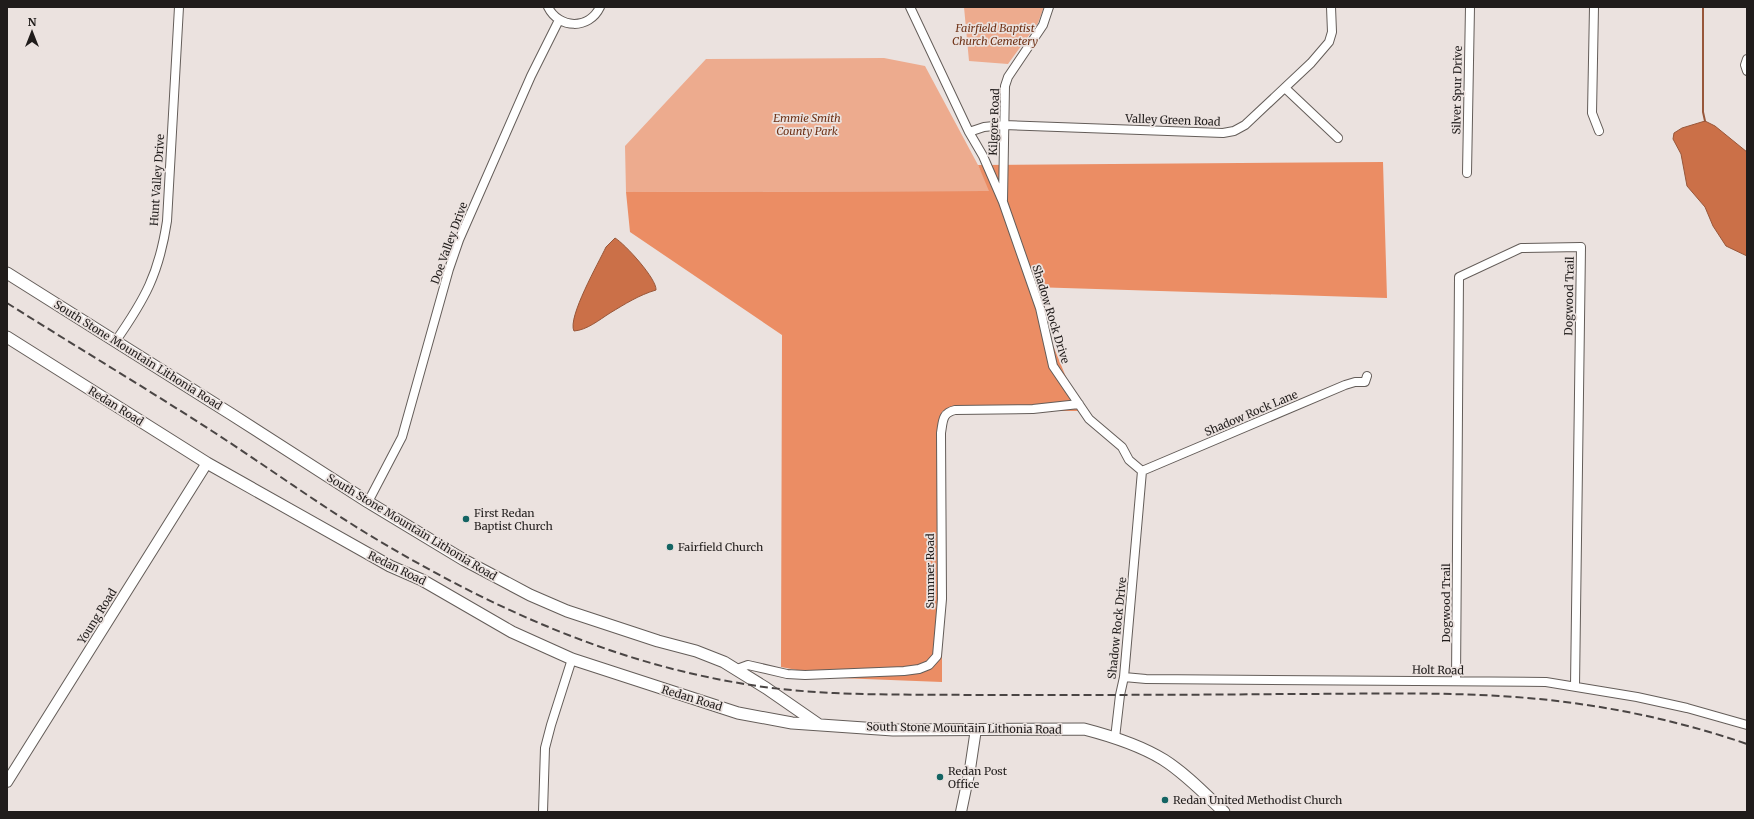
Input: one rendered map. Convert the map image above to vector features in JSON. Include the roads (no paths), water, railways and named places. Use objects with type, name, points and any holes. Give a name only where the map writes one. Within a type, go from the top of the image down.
[{"type":"main road","name":"South Stone Mountain Lithonia Road","points":[[7,273],[368,502],[464,560],[567,611],[658,641],[696,651],[736,669],[818,724],[893,730],[1044,728],[1084,729],[1142,748],[1164,760],[1195,785],[1224,812]]},
{"type":"main road","name":"Redan Road","points":[[7,336],[207,463],[390,566],[434,586],[512,632],[572,659],[738,713],[792,723],[818,724]]},
{"type":"street","name":"Hunt Valley Drive","points":[[115,342],[137,311],[149,289],[164,241],[167,221],[180,7]]},
{"type":"street","points":[[548,7],[553,15],[567,24],[586,22],[593,17],[600,7]]},
{"type":"street","name":"Shadow Rock Drive","points":[[910,7],[969,132],[983,156],[1003,202],[1040,308],[1053,366],[1089,419],[1122,447],[1129,460],[1142,471],[1124,677],[1120,695],[1115,738]]},
{"type":"street","name":"Kilgore Road","points":[[1003,202],[1004,91],[1008,76],[1043,24],[1049,7]]},
{"type":"street","name":"Valley Green Road","points":[[969,132],[984,127],[1004,125],[1223,133],[1234,131],[1245,125],[1285,88],[1329,42],[1332,32],[1331,7]]},
{"type":"street","name":"Silver Spur Drive","points":[[1467,173],[1470,7]]},
{"type":"street","points":[[1594,7],[1592,113],[1599,131]]},
{"type":"street","name":"Doe Valley Drive","points":[[368,502],[402,437],[449,269],[459,240],[531,76],[559,20]]},
{"type":"street","points":[[1747,59],[1745,65],[1747,71]]},
{"type":"street","points":[[1285,88],[1338,138]]},
{"type":"street","name":"Dogwood Trail","points":[[1456,681],[1459,277],[1521,248],[1580,247],[1575,686]]},
{"type":"street","name":"Shadow Rock Lane","points":[[1142,471],[1345,385],[1355,382],[1365,382],[1367,376]]},
{"type":"street","name":"Summer Road","points":[[736,669],[748,665],[787,674],[805,675],[904,671],[919,669],[929,665],[938,656],[940,624],[941,432],[944,415],[955,410],[1033,409],[1079,404]]},
{"type":"street","name":"Young Road","points":[[8,780],[207,463]]},
{"type":"street","points":[[543,812],[545,748],[572,659]]},
{"type":"street","name":"Holt Road","points":[[1124,677],[1146,679],[1546,682],[1575,686],[1680,707],[1747,725]]},
{"type":"street","points":[[961,812],[976,730]]},
{"type":"waterway","points":[[1703,7],[1703,112],[1705,121]]},
{"type":"railway","points":[[7,303],[186,415],[366,533],[453,582],[543,625],[589,643],[636,659],[684,672],[763,687],[853,694],[1414,694],[1508,696],[1566,702],[1618,710],[1696,728],[1747,744]]},
{"type":"place","name":"First Redan Baptist Church","points":[[466,519]]},
{"type":"place","name":"Fairfield Church","points":[[670,547]]},
{"type":"place","name":"Redan Post Office","points":[[940,777]]},
{"type":"place","name":"Redan United Methodist Church","points":[[1165,800]]},
{"type":"park label","name":"Fairfield Baptist Church Cemetery","points":[[995,34]]},
{"type":"park label","name":"Emmie Smith County Park","points":[[807,124]]}]
